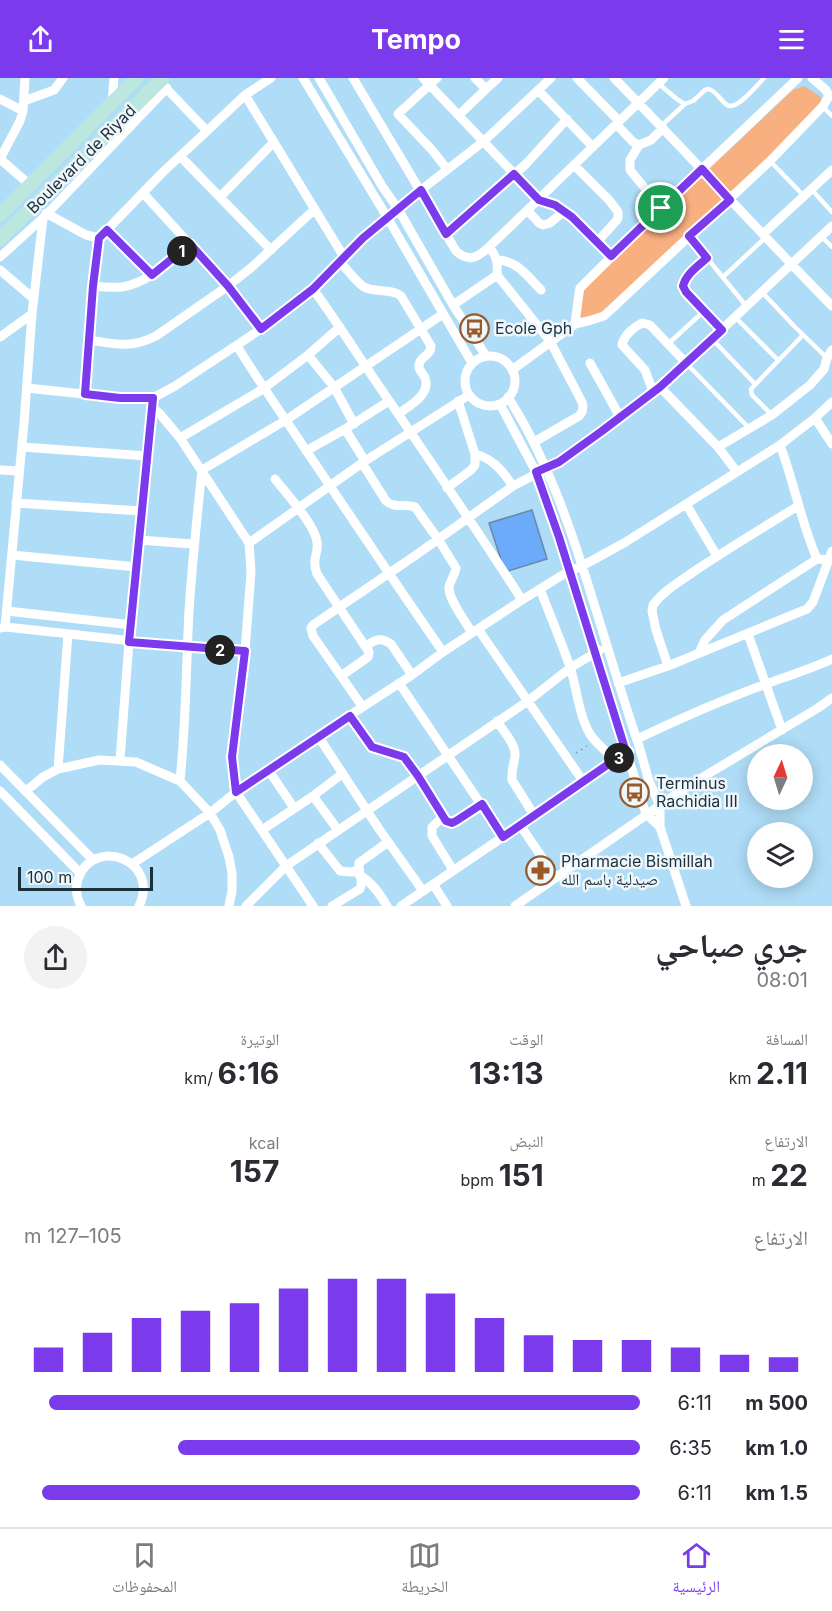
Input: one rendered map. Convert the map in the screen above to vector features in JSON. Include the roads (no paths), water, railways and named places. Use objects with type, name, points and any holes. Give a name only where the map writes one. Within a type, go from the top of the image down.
[{"type":"main road","name":"Boulevard de Riyad","points":[[0,215],[137,78]]},
{"type":"main road","name":"Boulevard de Riyad","points":[[0,239],[163,83]]},
{"type":"street","points":[[25,78],[23,111],[16,131],[0,159],[30,185]]},
{"type":"street","points":[[24,101],[54,90],[63,78]]},
{"type":"street","points":[[112,103],[114,78]]},
{"type":"street","points":[[85,394],[99,238],[180,156],[245,95],[271,78]]},
{"type":"street","points":[[303,78],[472,363]]},
{"type":"street","points":[[319,78],[453,305],[486,356]]},
{"type":"street","points":[[353,78],[456,251],[465,258],[480,255],[489,247],[659,80]]},
{"type":"street","points":[[474,78],[486,89]]},
{"type":"street","points":[[459,115],[498,78]]},
{"type":"street","points":[[27,388],[152,402],[237,346],[313,289],[363,238],[484,141],[550,78]]},
{"type":"street","points":[[577,78],[618,122],[633,142],[639,145]]},
{"type":"street","points":[[614,78],[832,306]]},
{"type":"street","points":[[575,324],[580,288],[798,78]]},
{"type":"street","points":[[512,370],[575,324],[604,316],[730,200],[831,96],[812,78]]},
{"type":"street","points":[[398,114],[430,80],[459,115],[539,200],[555,205],[564,211],[598,241],[611,256]]},
{"type":"street","points":[[0,257],[45,215],[163,83],[207,131]]},
{"type":"street","points":[[538,90],[593,147]]},
{"type":"street","points":[[245,95],[315,209],[342,260],[365,287],[397,293],[401,296],[431,346],[431,351],[420,362],[418,368],[425,378],[422,396],[398,414]]},
{"type":"street","points":[[0,99],[23,111]]},
{"type":"street","points":[[377,117],[398,114],[447,169]]},
{"type":"street","points":[[446,234],[535,156],[567,119]]},
{"type":"street","points":[[661,208],[630,170],[630,160],[639,145],[651,140],[662,127]]},
{"type":"street","points":[[220,197],[274,142]]},
{"type":"street","points":[[180,156],[271,250]]},
{"type":"street","points":[[574,165],[618,212],[616,221],[598,241]]},
{"type":"street","points":[[764,236],[832,170]]},
{"type":"street","points":[[143,194],[228,286],[261,329]]},
{"type":"street","points":[[89,340],[122,345],[138,344],[156,336],[228,286],[315,209]]},
{"type":"street","points":[[528,211],[543,225],[550,223],[564,211]]},
{"type":"street","points":[[45,215],[86,235],[99,238]]},
{"type":"street","points":[[45,215],[32,314],[12,555],[4,593],[7,611],[2,627],[188,648],[245,651]]},
{"type":"street","points":[[362,706],[316,642],[310,628],[513,486],[572,453],[656,390],[832,226]]},
{"type":"street","points":[[107,230],[152,275]]},
{"type":"street","points":[[93,286],[122,287],[134,283],[152,275],[190,244]]},
{"type":"street","points":[[489,247],[497,260],[497,275],[550,341],[583,406],[579,416],[534,442]]},
{"type":"street","points":[[497,260],[505,260],[517,266],[541,290]]},
{"type":"street","points":[[0,270],[34,299]]},
{"type":"street","points":[[453,305],[497,275]]},
{"type":"street","points":[[313,289],[411,431],[522,600]]},
{"type":"street","points":[[0,337],[32,314]]},
{"type":"street","points":[[202,470],[286,420],[443,314]]},
{"type":"street","points":[[686,363],[654,328],[646,323],[639,324],[622,342],[622,345],[645,370],[656,390],[718,447],[737,472]]},
{"type":"street","points":[[180,438],[263,389],[340,327]]},
{"type":"street","points":[[237,346],[263,389],[443,652]]},
{"type":"street","points":[[718,447],[772,415],[810,385],[824,369],[830,354]]},
{"type":"street","points":[[308,355],[334,387],[354,424]]},
{"type":"street","points":[[486,356],[494,356],[507,363],[512,370],[514,384],[513,391],[504,400],[487,406],[469,395],[464,382],[472,363],[486,356]]},
{"type":"street","points":[[590,363],[620,417]]},
{"type":"street","points":[[249,543],[364,462],[469,395]]},
{"type":"street","points":[[504,400],[534,442],[562,507],[649,782],[660,806],[660,827],[686,906]]},
{"type":"street","points":[[504,400],[536,472],[646,814],[660,827]]},
{"type":"street","points":[[306,451],[389,401]]},
{"type":"street","points":[[447,488],[475,465],[475,454],[458,401]]},
{"type":"street","points":[[152,402],[180,438],[249,543],[251,573],[245,651],[232,757],[236,792],[313,906]]},
{"type":"street","points":[[120,760],[152,402]]},
{"type":"street","points":[[132,864],[210,813],[236,792],[362,706],[522,600],[569,571],[624,543],[780,445],[832,402]]},
{"type":"street","points":[[815,418],[832,444]]},
{"type":"street","points":[[345,429],[386,501],[394,505],[415,507],[438,539],[456,568],[449,588],[450,596],[528,701],[583,782]]},
{"type":"street","points":[[780,445],[817,559]]},
{"type":"street","points":[[22,447],[147,456]]},
{"type":"street","points":[[475,454],[494,463],[513,486]]},
{"type":"street","points":[[0,470],[19,471]]},
{"type":"street","points":[[180,781],[194,544],[202,470]]},
{"type":"street","points":[[275,479],[308,522],[318,543],[314,564],[317,574],[369,652],[368,657],[341,676]]},
{"type":"street","points":[[16,502],[141,512]]},
{"type":"street","points":[[686,504],[717,556]]},
{"type":"street","points":[[668,666],[656,630],[653,605],[671,587],[798,506]]},
{"type":"street","points":[[139,540],[194,544]]},
{"type":"street","points":[[12,555],[137,567]]},
{"type":"street","points":[[618,683],[668,666],[807,609],[813,602],[831,557],[817,559],[723,620],[705,640],[699,653]]},
{"type":"street","points":[[540,589],[570,668],[587,727],[614,761]]},
{"type":"street","points":[[7,611],[132,625]]},
{"type":"street","points":[[58,769],[68,634]]},
{"type":"street","points":[[748,634],[782,730]]},
{"type":"street","points":[[366,646],[380,639],[391,644],[412,675]]},
{"type":"street","points":[[246,906],[286,866],[528,701],[570,668],[607,646]]},
{"type":"street","points":[[401,906],[667,725],[832,659]]},
{"type":"street","points":[[399,683],[503,837]]},
{"type":"street","points":[[515,906],[646,814],[832,698]]},
{"type":"street","points":[[350,716],[372,747],[404,757],[449,823],[482,804]]},
{"type":"street","points":[[497,721],[514,747],[512,780],[534,815]]},
{"type":"street","points":[[318,736],[423,891]]},
{"type":"street","points":[[26,791],[43,777],[58,769],[99,759],[136,762],[180,781],[210,813],[220,830],[232,873],[229,906]]},
{"type":"street","points":[[0,765],[93,860]]},
{"type":"street","points":[[269,771],[294,808]]},
{"type":"street","points":[[262,830],[342,774]]},
{"type":"street","points":[[0,791],[80,873]]},
{"type":"street","points":[[313,796],[338,830]]},
{"type":"street","points":[[443,817],[432,827],[431,831],[453,870]]},
{"type":"street","points":[[520,825],[556,878]]},
{"type":"street","points":[[332,906],[360,889],[362,884],[359,872],[361,861],[388,842]]},
{"type":"street","points":[[318,843],[340,872],[359,872],[369,880],[387,906]]},
{"type":"street","points":[[81,906],[77,893],[80,873],[93,860],[102,856],[123,858],[138,870],[144,887],[140,906]]},
{"type":"street","points":[[433,884],[447,906]]},
{"type":"lane","points":[[662,127],[685,104],[693,101],[705,90],[715,92],[728,105],[735,106],[764,78]]},
{"type":"lane","points":[[659,80],[678,100],[685,104]]},
{"type":"lane","points":[[823,106],[832,116]]},
{"type":"lane","points":[[770,161],[832,212]]},
{"type":"lane","points":[[689,236],[747,307]]},
{"type":"lane","points":[[723,277],[764,236]]},
{"type":"lane","points":[[822,236],[832,247]]},
{"type":"lane","points":[[707,258],[693,270],[683,284],[684,289],[722,330]]},
{"type":"lane","points":[[762,292],[803,335],[830,354]]},
{"type":"lane","points":[[668,344],[704,311]]},
{"type":"lane","points":[[735,318],[778,360]]},
{"type":"lane","points":[[772,415],[752,395],[751,389],[803,335]]},
{"type":"lane","points":[[712,339],[754,384]]},
{"type":"lane","points":[[686,363],[750,429]]},
{"type":"place","name":"Ecole Gph","points":[[474,328]]},
{"type":"place","name":"Terminus Rachidia III","points":[[635,792]]},
{"type":"place","name":"Pharmacie Bismillah صيدلية باسم الله","points":[[540,870]]}]
